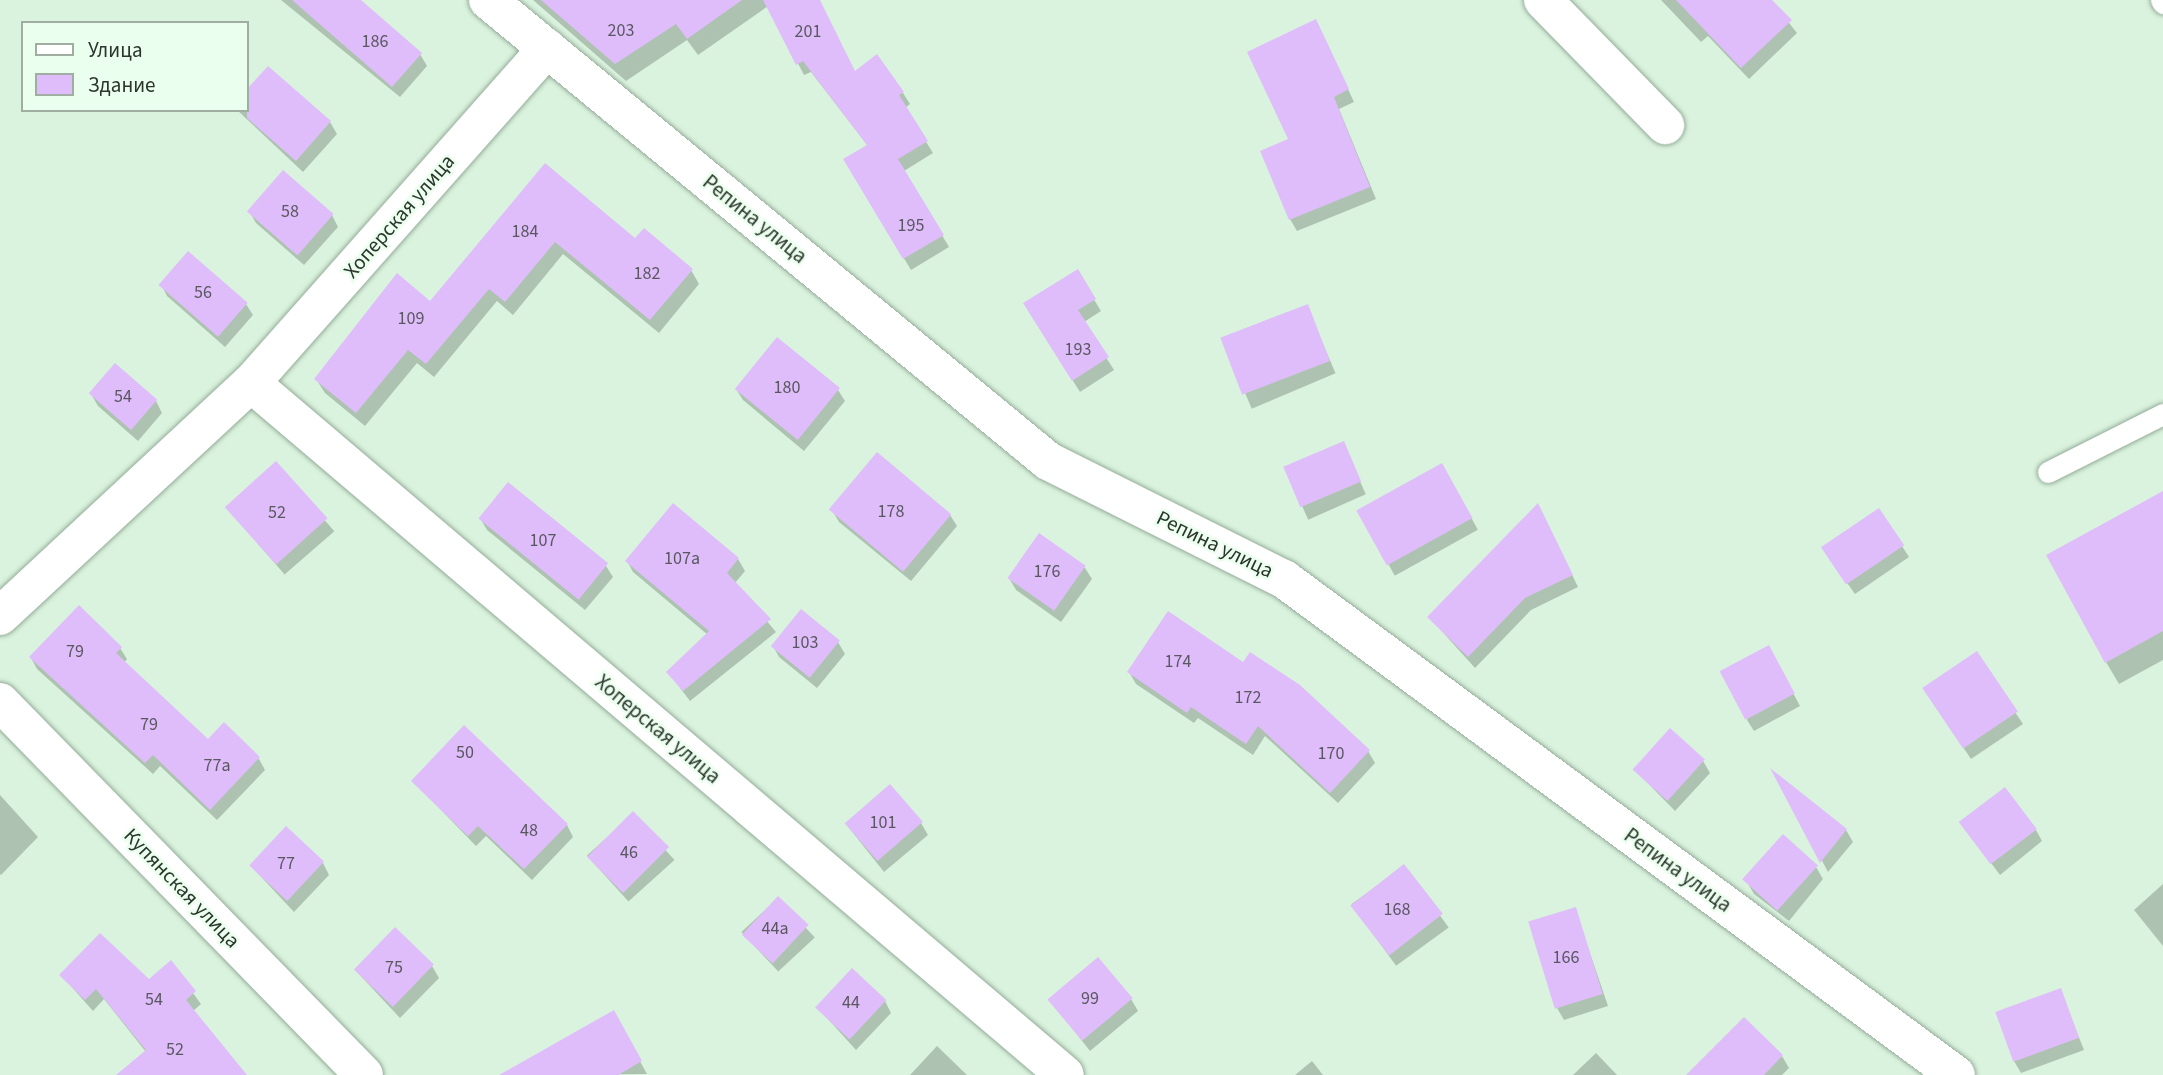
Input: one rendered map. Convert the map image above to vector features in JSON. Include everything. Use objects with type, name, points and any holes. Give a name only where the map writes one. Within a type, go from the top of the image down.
[{"type":"street","name":"Репина улица","points":[[488,0],[1048,461],[1284,579],[1956,1075]]},
{"type":"street","points":[[1543,0],[1665,124]]},
{"type":"street","name":"Хоперская улица","points":[[0,616],[251,383],[547,48]]},
{"type":"street","name":"Хоперская улица","points":[[251,383],[1065,1075]]},
{"type":"street","name":"Купянская улица","points":[[0,702],[364,1075]]},
{"type":"lane","points":[[2048,472],[2163,414]]},
{"type":"building","points":[[292,0],[361,0],[422,53],[392,87]]},
{"type":"building","points":[[541,0],[742,0],[687,39],[676,24],[615,64]]},
{"type":"building","points":[[763,0],[820,0],[855,71],[877,54],[904,92],[899,95],[928,141],[898,159],[944,235],[903,259],[843,159],[867,145],[803,61],[796,65]]},
{"type":"building","points":[[1676,0],[1772,0],[1792,20],[1741,68]]},
{"type":"building","points":[[1316,19],[1349,89],[1334,97],[1370,187],[1289,220],[1260,151],[1288,139],[1247,52]]},
{"type":"building","points":[[268,66],[331,121],[296,161],[247,118],[248,88]]},
{"type":"building","points":[[545,163],[635,238],[644,228],[693,269],[650,320],[555,242],[505,302],[489,289],[426,364],[408,350],[356,413],[314,379],[397,273],[430,301]]},
{"type":"building","points":[[283,170],[334,214],[297,255],[247,212]]},
{"type":"building","points":[[188,251],[248,303],[218,337],[158,285]]},
{"type":"building","points":[[1078,269],[1096,299],[1078,310],[1109,357],[1072,381],[1023,303]]},
{"type":"building","points":[[1308,304],[1330,361],[1242,395],[1220,338]]},
{"type":"building","points":[[777,337],[840,388],[798,440],[735,389]]},
{"type":"building","points":[[115,363],[157,400],[131,430],[89,393]]},
{"type":"building","points":[[1344,441],[1361,482],[1300,507],[1283,467]]},
{"type":"building","points":[[877,452],[951,514],[903,572],[829,509]]},
{"type":"building","points":[[276,461],[328,518],[276,564],[225,507]]},
{"type":"building","points":[[1442,463],[1473,518],[1387,566],[1356,511]]},
{"type":"building","points":[[508,482],[608,563],[579,600],[478,519]]},
{"type":"building","points":[[2163,491],[2163,631],[2105,663],[2046,555]]},
{"type":"building","points":[[673,503],[739,558],[727,573],[771,619],[683,691],[666,672],[709,631],[625,561]]},
{"type":"building","points":[[1538,503],[1573,575],[1525,598],[1468,657],[1427,617]]},
{"type":"building","points":[[1879,508],[1904,545],[1846,584],[1821,547]]},
{"type":"building","points":[[1039,533],[1086,566],[1054,611],[1007,578]]},
{"type":"building","points":[[79,605],[122,647],[116,653],[208,739],[224,722],[260,757],[210,810],[153,755],[145,763],[29,657]]},
{"type":"building","points":[[801,609],[840,640],[810,678],[771,646]]},
{"type":"building","points":[[1168,611],[1243,662],[1250,652],[1300,685],[1370,750],[1330,793],[1258,726],[1246,744],[1191,707],[1187,713],[1127,672]]},
{"type":"building","points":[[1769,645],[1795,694],[1745,720],[1720,671]]},
{"type":"building","points":[[1977,651],[2018,712],[1963,748],[1922,688]]},
{"type":"building","points":[[464,725],[568,824],[524,869],[478,826],[468,836],[411,781]]},
{"type":"building","points":[[1670,728],[1705,759],[1667,801],[1633,770]]},
{"type":"building","points":[[1770,768],[1847,829],[1820,863]]},
{"type":"building","points":[[890,784],[923,822],[878,861],[845,823]]},
{"type":"building","points":[[2005,787],[2037,829],[1991,864],[1959,822]]},
{"type":"building","points":[[633,811],[669,847],[623,893],[587,857]]},
{"type":"building","points":[[286,826],[324,861],[287,901],[249,865]]},
{"type":"building","points":[[1783,834],[1818,865],[1777,911],[1742,879]]},
{"type":"building","points":[[1404,864],[1443,914],[1389,956],[1350,906]]},
{"type":"building","points":[[778,896],[809,925],[773,963],[742,935]]},
{"type":"building","points":[[1576,907],[1603,994],[1555,1009],[1528,922]]},
{"type":"building","points":[[395,927],[434,965],[393,1007],[354,969]]},
{"type":"building","points":[[100,933],[149,979],[171,960],[196,991],[186,1000],[247,1075],[116,1075],[146,1050],[96,989],[85,1000],[59,975]]},
{"type":"building","points":[[1098,957],[1133,998],[1082,1041],[1047,999]]},
{"type":"building","points":[[852,968],[886,1000],[850,1040],[815,1007]]},
{"type":"building","points":[[2061,988],[2079,1038],[2013,1062],[1995,1012]]},
{"type":"building","points":[[614,1010],[642,1061],[618,1075],[499,1075]]},
{"type":"building","points":[[1744,1017],[1783,1055],[1764,1075],[1686,1075]]}]
